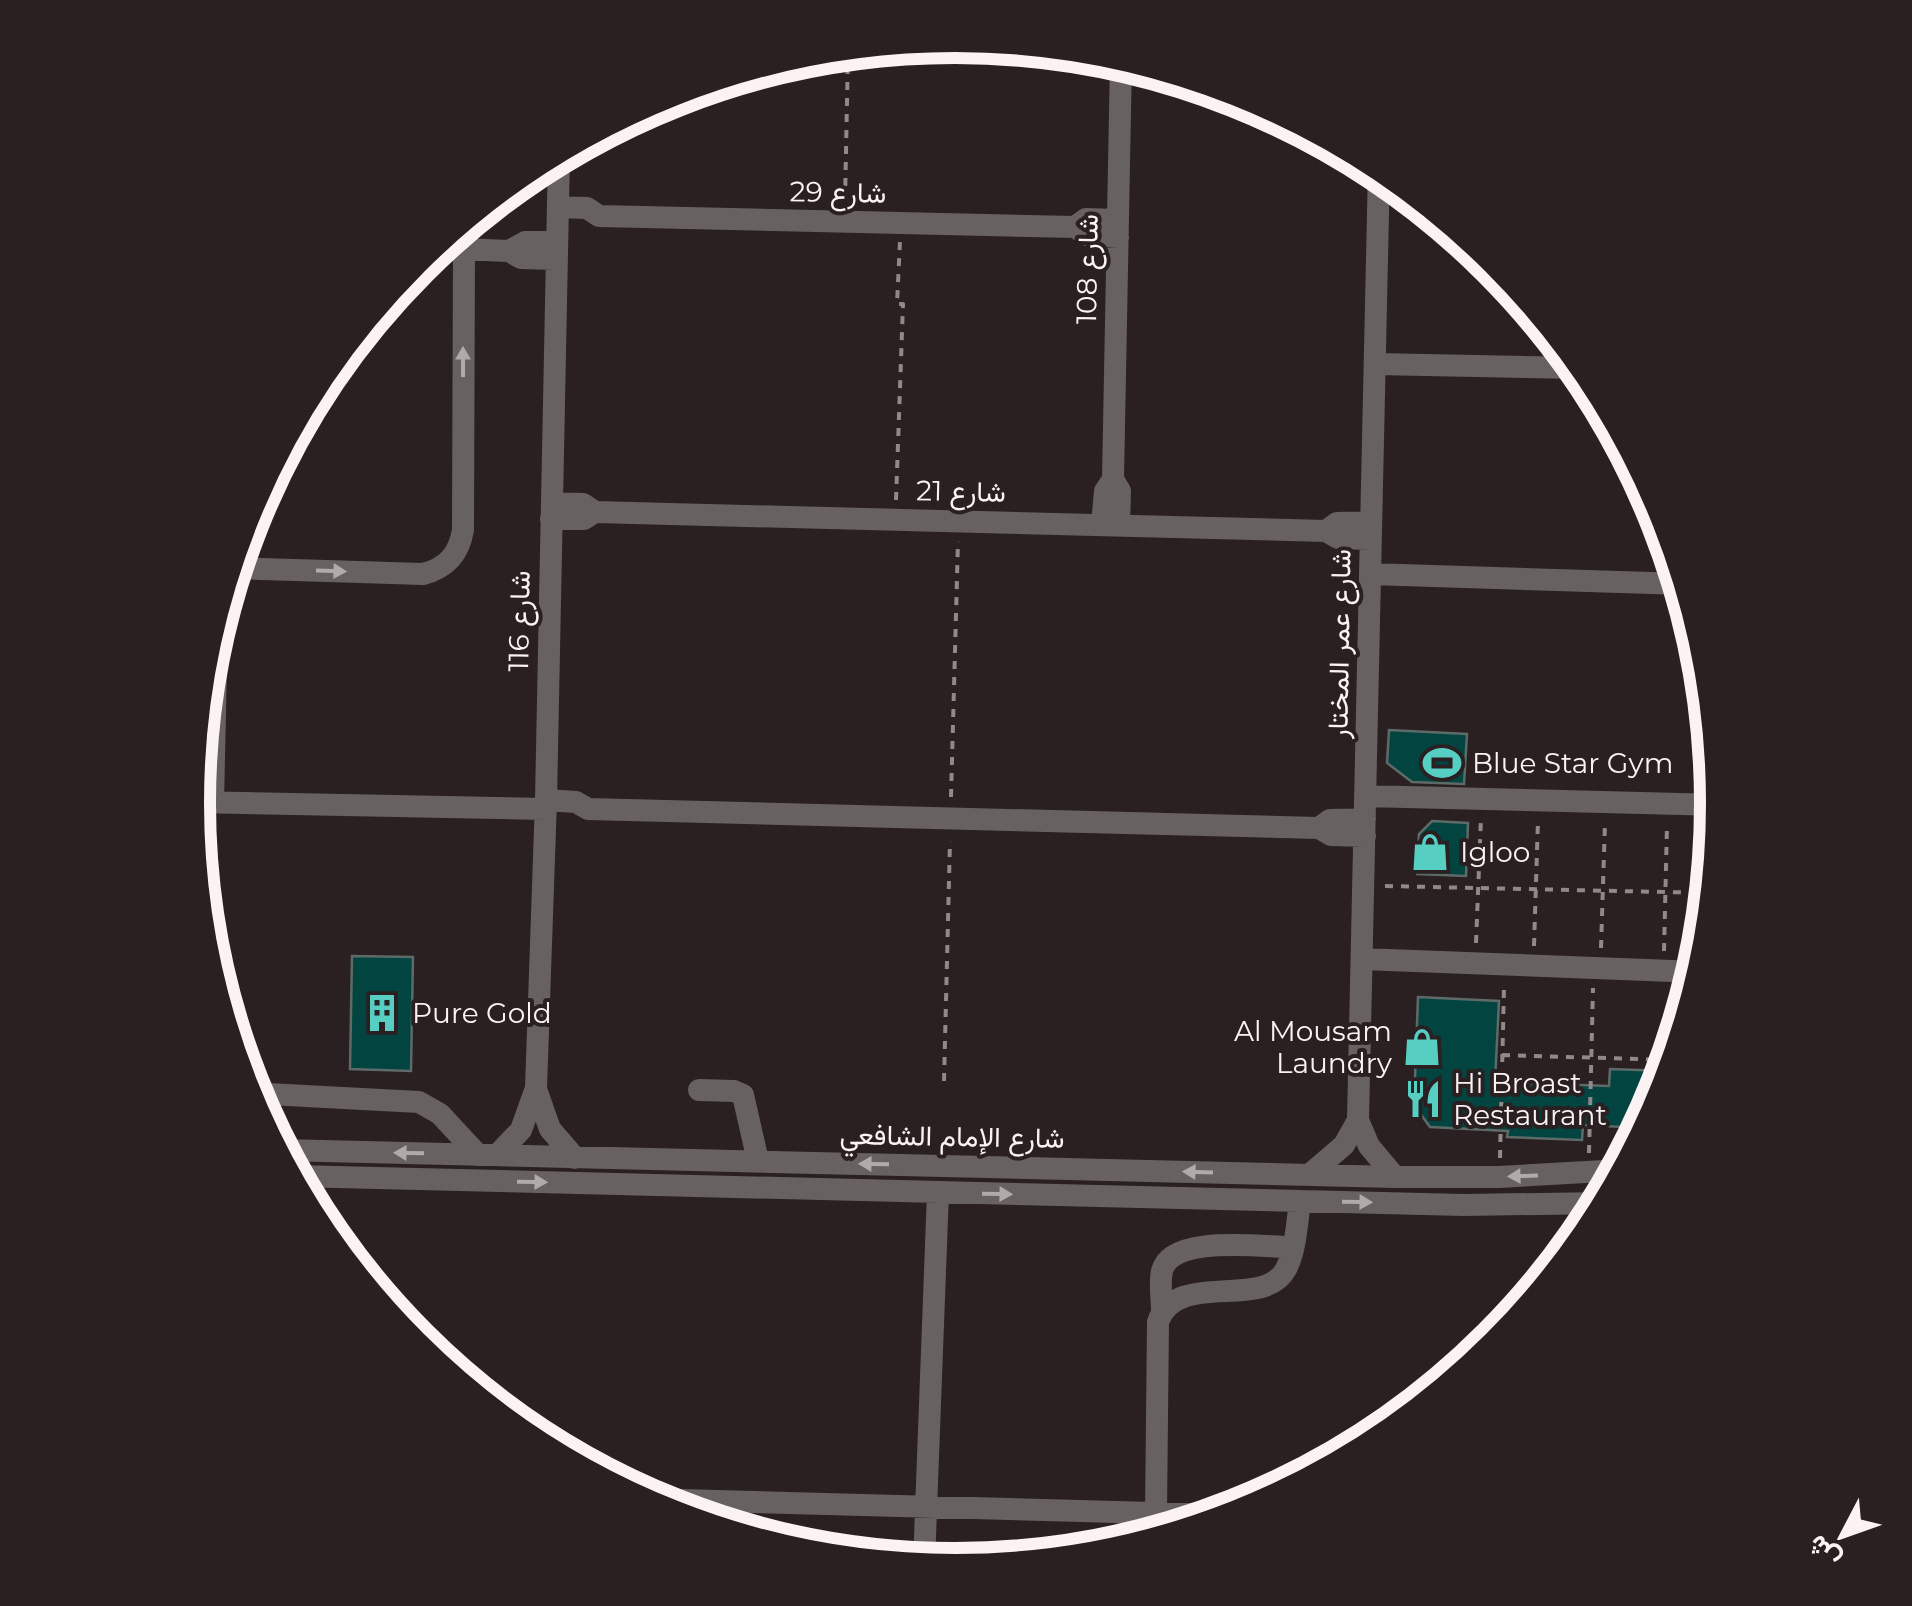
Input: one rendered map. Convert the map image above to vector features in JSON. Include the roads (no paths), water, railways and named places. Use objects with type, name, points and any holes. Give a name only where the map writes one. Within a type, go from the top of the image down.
[{"type":"street","name":"شارع 108","points":[[1110,525],[1105,491],[1112,479],[1122,77]]},
{"type":"street","name":"شارع 116","points":[[488,1155],[521,1130],[534,1103],[536,1088],[559,173]]},
{"type":"street","name":"شارع عمر المختار","points":[[1358,1120],[1379,190]]},
{"type":"street","name":"شارع 29","points":[[458,249],[509,251],[522,258],[557,233],[588,224],[599,216],[1075,228],[1087,235],[1118,228]]},
{"type":"street","points":[[248,568],[423,574],[443,567],[458,550],[463,530],[464,249]]},
{"type":"street","points":[[1375,364],[1560,368]]},
{"type":"street","name":"شارع 21","points":[[552,511],[584,520],[595,512],[1326,531],[1337,523],[1371,531]]},
{"type":"street","points":[[1370,574],[1668,584]]},
{"type":"street","points":[[210,802],[545,808],[577,817],[588,810],[1319,828],[1330,820],[1482,799],[1701,805]]},
{"type":"street","points":[[1362,959],[1682,971]]},
{"type":"street","name":"شارع 116","points":[[536,1088],[550,1128],[574,1158]]},
{"type":"street","points":[[698,1090],[743,1095],[758,1162]]},
{"type":"street","points":[[270,1096],[420,1102],[488,1155]]},
{"type":"street","points":[[1309,1175],[1344,1145],[1358,1120]]},
{"type":"street","points":[[1358,1120],[1370,1146],[1395,1177]]},
{"type":"street","name":"شارع الإمام الشافعي","points":[[296,1150],[1395,1177],[1604,1172]]},
{"type":"street","name":"شارع الإمام الشافعي","points":[[310,1176],[1583,1207]]},
{"type":"street","points":[[925,1547],[938,1192]]},
{"type":"street","points":[[1162,1310],[1184,1296],[1264,1285],[1284,1273],[1300,1201]]},
{"type":"street","points":[[1156,1512],[1162,1270],[1177,1251],[1198,1246],[1292,1248]]},
{"type":"street","points":[[690,1499],[1183,1513]]},
{"type":"place","name":"Blue Star Gym","points":[[1442,763]]},
{"type":"place","name":"Igloo","points":[[1430,852]]},
{"type":"place","name":"Pure Gold","points":[[382,1013]]},
{"type":"place","name":"Al Mousam Laundry","points":[[1422,1047]]},
{"type":"place","name":"Hi Broast Restaurant","points":[[1423,1099]]}]
